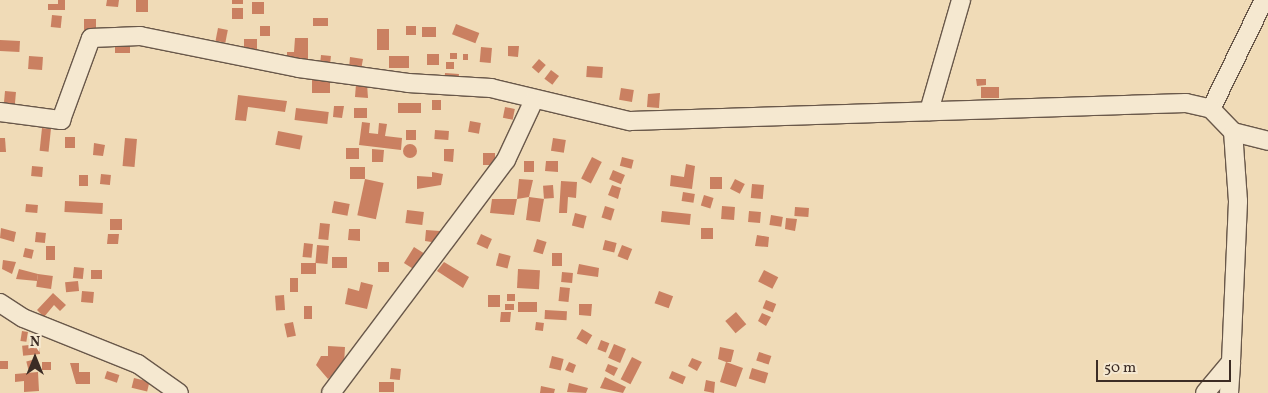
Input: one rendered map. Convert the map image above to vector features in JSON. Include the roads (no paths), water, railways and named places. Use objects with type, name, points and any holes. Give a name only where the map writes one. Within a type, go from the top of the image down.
[{"type":"street","points":[[929,111],[961,0]]},
{"type":"street","points":[[1211,109],[1264,0]]},
{"type":"street","points":[[0,112],[61,120],[91,38],[140,36],[248,60],[408,83],[491,88],[534,100],[630,121],[1186,103],[1211,109],[1233,132],[1268,142]]},
{"type":"street","points":[[330,393],[506,160],[534,100]]},
{"type":"street","points":[[1229,393],[1238,201],[1233,132]]},
{"type":"street","points":[[0,303],[23,318],[138,364],[179,393]]},
{"type":"street","points":[[1205,393],[1231,362]]}]
